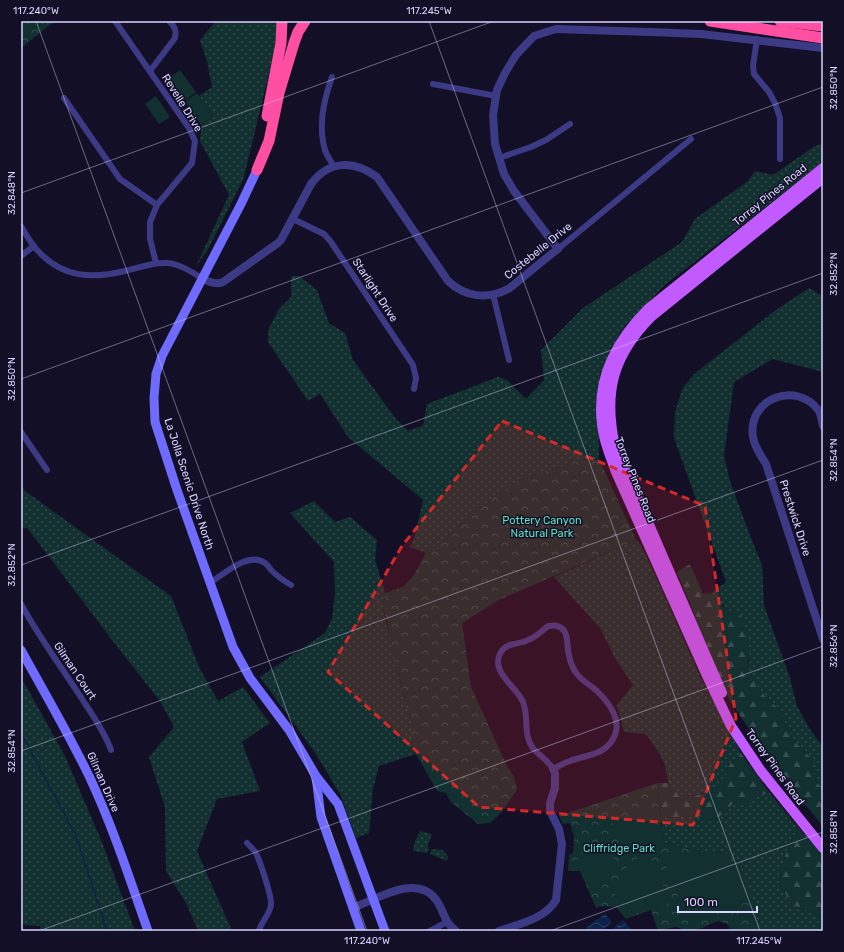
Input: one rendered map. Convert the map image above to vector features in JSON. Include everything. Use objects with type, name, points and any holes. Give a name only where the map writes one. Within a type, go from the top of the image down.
[{"type":"highway","points":[[257,170],[281,43],[282,21]]},
{"type":"highway","points":[[257,170],[269,141],[279,93],[294,43],[298,32],[305,21]]},
{"type":"highway","points":[[710,21],[823,38]]},
{"type":"highway","points":[[780,21],[823,26]]},
{"type":"main road","name":"Torrey Pines Road","points":[[823,168],[648,309],[634,323],[623,338],[611,360],[604,378],[601,399],[602,425],[616,472],[731,726],[761,771],[823,848]]},
{"type":"main road","name":"La Jolla Scenic Drive North","points":[[257,170],[251,185],[203,279],[162,356],[156,374],[154,398],[155,422],[177,490],[233,647],[250,678],[289,730],[316,776],[338,804],[385,931]]},
{"type":"main road","name":"Torrey Pines Road","points":[[823,178],[652,316],[639,329],[620,359],[612,382],[610,395],[611,426],[615,446],[724,697],[739,727],[762,761],[823,837]]},
{"type":"main road","name":"Gilman Drive","points":[[21,650],[89,777],[116,844],[148,931]]},
{"type":"main road","name":"La Jolla Scenic Drive North","points":[[316,776],[321,817],[361,931]]},
{"type":"street","name":"Revelle Drive","points":[[115,21],[189,128],[195,142],[192,163],[157,205],[150,222],[150,239],[156,263]]},
{"type":"street","points":[[150,71],[175,38],[176,32],[173,25],[169,21]]},
{"type":"street","points":[[558,249],[514,191],[504,174],[495,144],[493,115],[496,96],[505,73],[516,55],[534,36],[556,29],[701,34],[756,39],[823,48]]},
{"type":"street","points":[[756,39],[753,66],[754,74],[769,92],[775,103],[780,118],[780,159]]},
{"type":"street","points":[[21,226],[38,251],[54,264],[63,269],[84,276],[107,275],[156,263],[175,264],[203,279],[219,284],[278,243],[312,184],[318,176],[334,167],[325,150],[323,138],[323,116],[327,91],[332,77]]},
{"type":"street","points":[[433,84],[496,96]]},
{"type":"street","points":[[64,98],[120,179],[157,205]]},
{"type":"street","points":[[499,158],[546,140],[570,124]]},
{"type":"street","name":"Costebelle Drive","points":[[334,167],[349,165],[358,166],[377,177],[448,281],[466,294],[477,296],[493,294],[508,289],[691,139]]},
{"type":"street","name":"Starlight Drive","points":[[293,218],[324,234],[331,242],[413,365],[416,378],[414,389]]},
{"type":"street","points":[[21,256],[34,246]]},
{"type":"street","points":[[493,294],[509,360]]},
{"type":"street","name":"Prestwick Drive","points":[[823,426],[820,412],[810,402],[790,395],[772,398],[762,406],[755,416],[752,427],[753,438],[766,464],[823,639]]},
{"type":"street","points":[[21,432],[47,470]]},
{"type":"street","points":[[210,583],[240,562],[248,559],[258,559],[264,562],[291,585]]},
{"type":"street","name":"Gilman Court","points":[[21,604],[44,644],[89,710],[109,743],[111,750]]},
{"type":"street","points":[[499,931],[543,914],[552,907],[556,900],[562,844],[559,829],[550,811],[555,773],[553,769],[551,764],[532,747],[527,734],[526,715],[523,702],[501,673],[498,662],[500,652],[506,646],[527,641],[535,637],[548,626],[558,626],[566,633],[569,655],[576,673],[582,681],[597,691],[610,705],[616,721],[616,733],[610,744],[598,753],[570,761],[553,769]]},
{"type":"street","points":[[247,843],[255,852],[270,895],[270,909],[261,923],[259,931]]},
{"type":"street","points":[[353,908],[407,888],[421,888],[430,892],[436,899],[447,922],[456,931]]},
{"type":"street","points":[[430,931],[447,922]]},
{"type":"highlighted area","points":[[502,421],[705,506],[736,718],[693,825],[479,807],[328,672],[402,546]]},
{"type":"green space","points":[[21,21],[55,21],[21,48]]},
{"type":"green space","points":[[212,21],[277,21],[279,33],[243,180],[207,251],[196,266],[229,195],[200,141],[201,125],[213,116],[199,96],[212,87],[207,62],[200,40],[214,23]]},
{"type":"green space","points":[[180,70],[196,92],[184,101],[169,78]]},
{"type":"green space","points":[[197,93],[213,116],[201,125],[185,102]]},
{"type":"green space","points":[[156,96],[170,117],[159,124],[145,104]]},
{"type":"green space","points":[[823,144],[823,162],[665,285],[625,326],[608,354],[598,389],[599,459],[582,460],[519,480],[483,505],[460,527],[426,553],[410,547],[415,536],[423,500],[348,437],[320,394],[308,401],[268,342],[268,330],[279,309],[291,297],[291,276],[299,276],[317,290],[329,323],[345,333],[353,360],[396,419],[408,431],[423,425],[427,404],[498,377],[507,380],[526,399],[544,380],[541,350],[583,308],[682,242],[695,219],[748,181],[755,171],[773,175],[815,146]]},
{"type":"green space","points":[[809,288],[822,296],[823,300],[823,372],[773,359],[734,382],[724,456],[730,481],[762,565],[764,605],[790,678],[797,706],[809,728],[823,747],[823,788],[816,782],[810,757],[792,739],[784,721],[783,712],[762,692],[746,668],[750,660],[730,611],[713,598],[711,593],[726,582],[674,438],[675,412],[682,389],[694,374],[777,309]]},
{"type":"green space","name":"Pottery Canyon Natural Park","points":[[599,459],[636,540],[499,600],[462,623],[471,687],[507,766],[514,777],[517,790],[500,814],[490,823],[478,824],[451,802],[446,793],[437,791],[416,754],[412,740],[412,726],[390,642],[388,624],[383,608],[385,593],[403,587],[414,575],[426,553],[460,527],[483,505],[519,480],[582,460]]},
{"type":"green space","points":[[21,484],[25,491],[171,596],[200,669],[218,701],[243,687],[270,723],[242,742],[260,791],[217,799],[197,851],[232,931],[198,931],[186,903],[166,871],[165,807],[149,757],[174,727],[160,701],[28,529],[21,527]]},
{"type":"green space","points":[[314,501],[335,522],[350,517],[377,540],[375,559],[385,593],[383,608],[412,726],[412,740],[416,754],[379,766],[373,789],[369,833],[356,838],[341,796],[316,754],[260,677],[325,633],[332,618],[335,595],[334,562],[290,513]]},
{"type":"green space","points":[[636,540],[641,545],[701,678],[741,753],[727,768],[726,782],[704,793],[687,796],[680,795],[673,791],[669,784],[666,768],[662,759],[646,734],[624,732],[617,705],[633,685],[616,660],[600,628],[554,577]]},
{"type":"green space","points":[[690,564],[703,594],[711,593],[716,600],[724,606],[741,615],[749,648],[746,668],[762,692],[783,712],[784,721],[792,739],[810,757],[816,782],[823,788],[823,826],[776,770],[729,699],[677,572]]},
{"type":"green space","points":[[21,677],[65,756],[102,842],[135,931],[40,931],[40,926],[24,925],[22,923]]},
{"type":"green space","points":[[741,753],[769,792],[761,796],[757,796],[749,806],[744,805],[741,802],[732,804],[727,811],[717,818],[709,820],[699,816],[661,818],[657,783],[668,783],[673,790],[680,795],[695,796],[711,790],[725,782],[727,768]]},
{"type":"green space","name":"Cliffridge Park","points":[[657,783],[663,842],[683,848],[727,854],[740,866],[757,909],[757,931],[732,931],[727,924],[718,921],[693,931],[685,931],[679,927],[676,927],[658,931],[651,910],[626,919],[616,907],[601,906],[596,908],[580,871],[568,871],[569,855],[573,853],[574,837],[570,823],[563,824],[559,816]]},
{"type":"green space","points":[[769,792],[799,828],[791,841],[786,854],[779,883],[792,905],[812,912],[823,919],[823,931],[757,931],[757,908],[727,854],[683,848],[663,842],[661,818],[700,816],[709,820],[717,818],[727,811],[732,804]]},
{"type":"green space","points":[[651,808],[656,812],[660,851],[642,853],[631,851],[621,845],[614,832],[612,820]]},
{"type":"green space","points":[[799,828],[823,855],[823,919],[812,912],[792,905],[779,883],[786,854],[791,841]]},
{"type":"green space","points":[[420,831],[432,834],[427,853],[413,851],[415,841]]},
{"type":"green space","points":[[609,846],[614,861],[612,874],[604,885],[590,891],[576,862],[579,857]]},
{"type":"green space","points":[[431,849],[444,851],[448,857],[447,861],[430,854]]},
{"type":"green space","points":[[669,853],[705,855],[725,859],[738,868],[743,875],[752,900],[695,922],[687,920],[663,858]]},
{"type":"green space","points":[[642,857],[651,857],[669,900],[667,904],[628,916],[615,905],[616,890],[625,870]]},
{"type":"water","points":[[605,913],[612,922],[602,931],[588,931],[586,928]]},
{"type":"water","points":[[623,920],[633,931],[610,931]]},
{"type":"waterway","points":[[21,733],[76,836],[107,931]]}]
